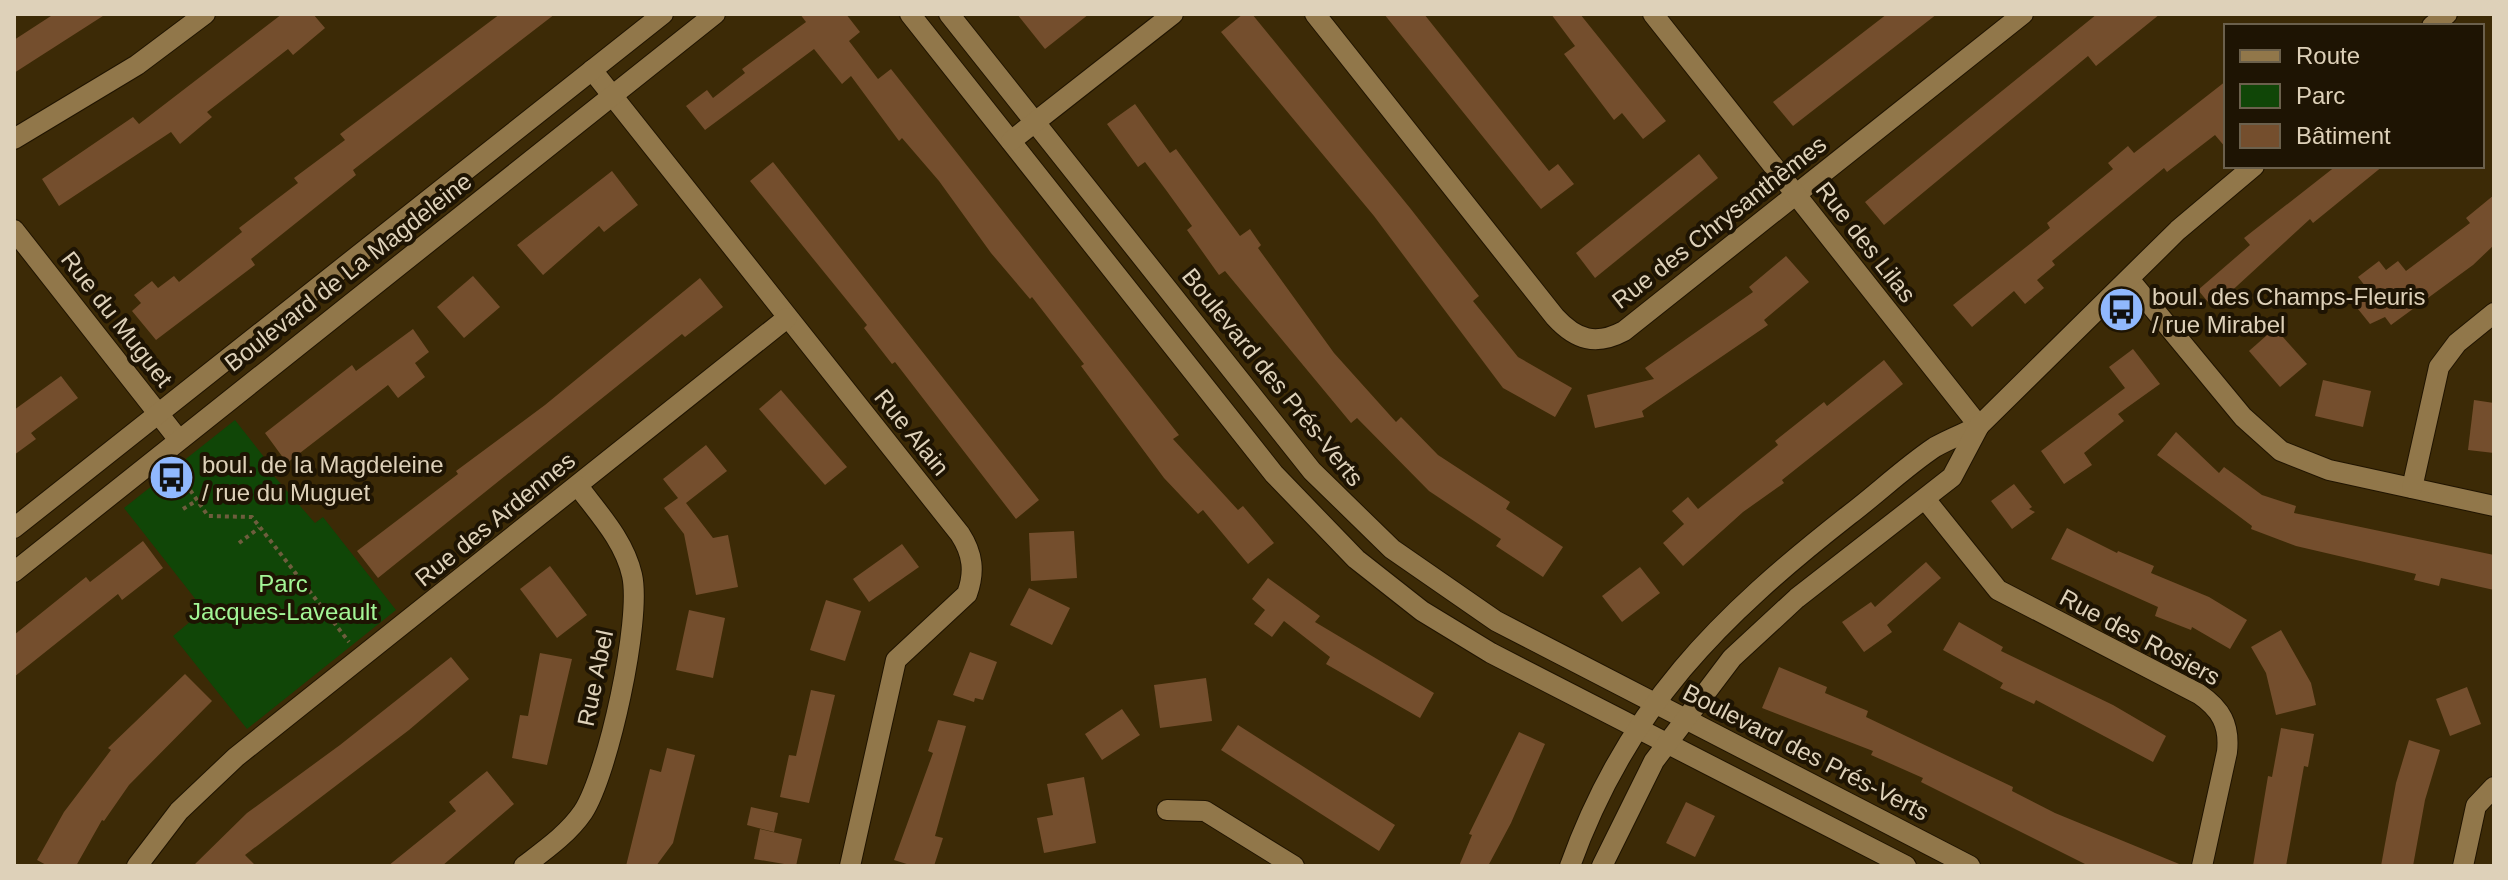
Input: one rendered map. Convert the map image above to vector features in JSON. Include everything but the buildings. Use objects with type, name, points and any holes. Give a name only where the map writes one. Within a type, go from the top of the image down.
[{"type":"street","points":[[14,139],[137,65],[205,14]]},
{"type":"street","name":"Boulevard de La Magdeleine","points":[[14,528],[663,14]]},
{"type":"street","name":"Boulevard de La Magdeleine","points":[[14,572],[715,14]]},
{"type":"street","points":[[910,14],[1274,474],[1338,542],[1443,625],[1635,730],[1906,866]]},
{"type":"street","name":"Boulevard des Prés-Verts","points":[[949,14],[1312,471],[1377,536],[1474,608],[1970,866]]},
{"type":"street","points":[[1011,141],[1173,14]]},
{"type":"street","name":"Rue des Chrysanthèmes","points":[[1315,14],[1555,317],[1578,337],[1603,340],[1624,331],[2023,14]]},
{"type":"street","name":"Rue des Lilas","points":[[1653,14],[1979,426]]},
{"type":"street","name":"Rue Alain","points":[[592,70],[960,534],[971,556],[972,581],[967,594],[896,660],[850,866]]},
{"type":"street","points":[[1602,866],[1629,806],[1666,744],[1753,637],[1952,477],[1979,426],[2205,205],[2251,168]]},
{"type":"street","name":"Rue du Muguet","points":[[14,230],[179,440]]},
{"type":"street","points":[[2129,279],[2243,417],[2268,442],[2312,465],[2494,506]]},
{"type":"street","points":[[2412,488],[2439,367],[2457,343],[2494,313]]},
{"type":"street","name":"Rue des Ardennes","points":[[137,866],[179,811],[236,757],[787,318]]},
{"type":"street","points":[[1570,866],[1596,803],[1635,730],[1653,703],[1715,629],[1781,569],[1936,447],[1979,426]]},
{"type":"street","name":"Rue Abel","points":[[524,866],[570,828],[593,794],[634,619],[634,588],[625,556],[578,486]]},
{"type":"street","name":"Rue des Rosiers","points":[[1925,499],[1998,590],[2199,694],[2221,713],[2229,738],[2202,866]]},
{"type":"street","points":[[2463,866],[2476,806],[2494,787]]},
{"type":"street","points":[[1167,810],[1205,811],[1294,866]]},
{"type":"path","points":[[168,470],[175,477],[179,474],[196,501],[210,514],[252,517],[351,645]]},
{"type":"path","points":[[183,509],[196,501]]},
{"type":"path","points":[[239,543],[259,528]]},
{"type":"green space","name":"Parc Jacques-Laveault","points":[[235,420],[264,457],[266,467],[315,523],[323,517],[396,610],[247,729],[173,636],[204,610],[124,508]]},
{"type":"place","name":"boul. des Champs-Fleuris / rue Mirabel","points":[[2121,310]]},
{"type":"place","name":"boul. de la Magdeleine / rue du Muguet","points":[[171,478]]}]
